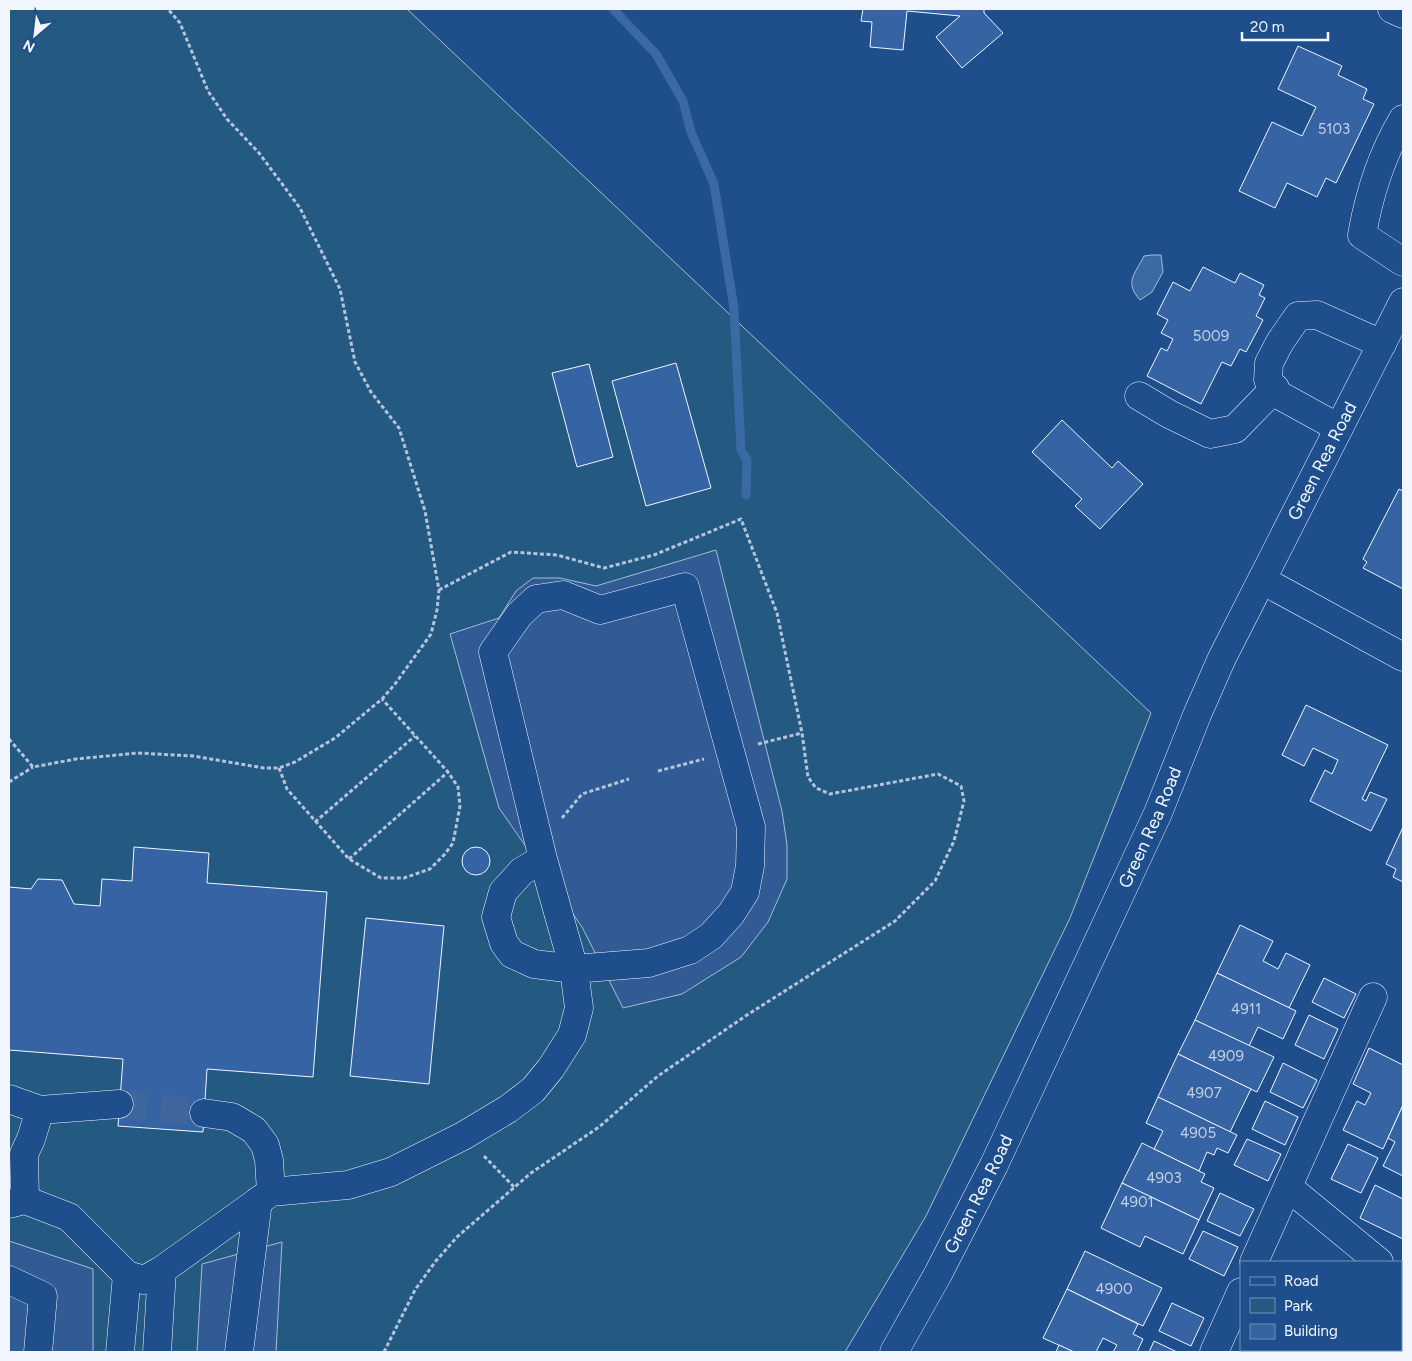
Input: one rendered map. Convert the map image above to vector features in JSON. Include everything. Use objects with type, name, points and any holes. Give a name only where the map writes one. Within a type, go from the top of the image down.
[{"type":"street","points":[[1392,9],[1403,14]]},
{"type":"street","points":[[1403,119],[1395,132],[1379,171],[1366,208],[1362,235],[1403,262]]},
{"type":"street","name":"Green Rea Road","points":[[894,1352],[938,1274],[994,1165],[1158,814],[1222,658],[1403,302]]},
{"type":"street","points":[[1339,428],[1279,395],[1268,380],[1269,364],[1280,342],[1298,316],[1317,315],[1382,344]]},
{"type":"street","points":[[1139,396],[1169,414],[1210,434],[1235,429],[1275,388]]},
{"type":"street","points":[[1262,580],[1403,657]]},
{"type":"street","points":[[40,1110],[24,1154],[17,1202],[69,1217],[127,1275],[144,1280],[162,1270],[265,1196],[348,1186],[391,1172],[463,1136],[508,1109],[533,1090],[572,1036],[579,1008],[574,969],[544,859],[493,652],[519,615],[536,600],[563,595],[600,610],[685,587],[751,827],[750,866],[745,892],[731,914],[712,936],[690,950],[649,963],[574,969],[534,964],[512,954],[504,943],[496,917],[503,892],[522,871],[544,859]]},
{"type":"street","points":[[1254,1261],[1373,997]]},
{"type":"street","points":[[9,1100],[40,1110],[119,1104]]},
{"type":"street","points":[[204,1113],[232,1117],[254,1130],[265,1145],[269,1160],[265,1196],[239,1352]]},
{"type":"street","points":[[1288,1187],[1379,1261]]},
{"type":"street","points":[[157,1352],[162,1270]]},
{"type":"street","points":[[120,1352],[127,1275]]},
{"type":"street","points":[[9,1280],[43,1296],[38,1352]]},
{"type":"street","points":[[1214,1352],[1240,1294]]},
{"type":"path","points":[[9,782],[33,766],[76,759],[138,753],[193,756],[264,768],[279,768],[295,762],[336,738],[382,699],[431,634],[437,610],[439,590],[425,511],[399,428],[371,392],[355,362],[340,289],[300,208],[259,153],[222,112],[208,91],[180,23],[168,9]]},
{"type":"path","points":[[279,768],[287,789],[349,859],[381,878],[404,878],[430,869],[453,842],[460,806],[458,787],[448,772],[382,699]]},
{"type":"path","points":[[755,745],[802,733]]},
{"type":"path","points":[[315,822],[415,736]]},
{"type":"path","points":[[9,739],[33,766]]},
{"type":"path","points":[[658,771],[706,758]]},
{"type":"path","points":[[349,859],[448,772]]},
{"type":"path","points":[[558,822],[582,794],[629,779]]},
{"type":"path","points":[[463,1136],[515,1188]]},
{"type":"path","points":[[384,1352],[415,1290],[456,1237]]},
{"type":"green space","points":[[9,9],[407,9],[1151,713],[1070,918],[926,1216],[845,1352],[9,1352]]},
{"type":"shaded area","points":[[1161,255],[1163,272],[1152,292],[1140,300],[1133,288],[1133,278],[1144,256]]},
{"type":"shaded area","points":[[716,550],[782,811],[787,845],[787,879],[768,922],[741,957],[682,994],[623,1008],[582,927],[499,808],[450,634],[499,618],[516,591],[533,578],[560,578],[596,586]]},
{"type":"shaded area","points":[[9,1241],[93,1269],[93,1352],[9,1352]]},
{"type":"shaded area","points":[[282,1242],[276,1352],[197,1352],[202,1264]]},
{"type":"building","points":[[863,9],[984,9],[984,13],[1003,33],[962,68],[936,37],[960,16],[907,11],[903,50],[870,47],[872,22],[861,21]]},
{"type":"building","points":[[1298,46],[1342,66],[1338,75],[1367,89],[1363,99],[1374,104],[1336,183],[1326,178],[1317,197],[1287,183],[1275,208],[1239,191],[1272,122],[1302,136],[1316,107],[1278,89]]},
{"type":"building","points":[[1203,267],[1235,283],[1240,273],[1264,285],[1259,295],[1265,298],[1256,316],[1263,320],[1246,352],[1240,349],[1231,366],[1222,362],[1201,404],[1147,376],[1161,348],[1167,351],[1173,339],[1161,333],[1168,320],[1157,314],[1173,282],[1190,291]]},
{"type":"building","points":[[676,363],[711,488],[646,506],[612,381]]},
{"type":"building","points":[[589,364],[613,457],[577,467],[552,373]]},
{"type":"building","points":[[1062,420],[1112,468],[1118,461],[1143,484],[1100,529],[1075,506],[1082,499],[1032,452]]},
{"type":"building","points":[[1399,489],[1403,491],[1403,589],[1363,568],[1367,562],[1363,559]]},
{"type":"building","points":[[1306,705],[1388,745],[1362,799],[1366,801],[1370,792],[1387,799],[1371,831],[1310,801],[1325,770],[1332,774],[1338,760],[1313,748],[1304,766],[1282,755]]},
{"type":"building","points":[[1403,827],[1403,882],[1393,877],[1396,869],[1386,864]]},
{"type":"building","points":[[134,847],[209,853],[207,883],[327,892],[313,1077],[207,1069],[203,1132],[118,1126],[123,1059],[9,1050],[9,887],[31,889],[38,879],[62,880],[74,904],[100,906],[102,879],[132,881]]},
{"type":"building","points":[[476,847],[486,851],[490,861],[486,871],[476,875],[466,871],[462,861],[466,851]]},
{"type":"building","points":[[366,918],[444,926],[429,1084],[350,1076]]},
{"type":"building","points":[[1240,925],[1273,941],[1263,961],[1278,969],[1286,953],[1310,965],[1289,1008],[1217,973]]},
{"type":"building","points":[[1217,973],[1296,1011],[1283,1039],[1258,1027],[1249,1046],[1195,1020]]},
{"type":"building","points":[[1324,978],[1356,994],[1344,1018],[1312,1002]]},
{"type":"building","points":[[1309,1015],[1338,1029],[1324,1059],[1295,1045]]},
{"type":"building","points":[[1195,1020],[1274,1057],[1257,1092],[1178,1054]]},
{"type":"building","points":[[1369,1048],[1403,1065],[1403,1105],[1383,1149],[1343,1130],[1357,1101],[1365,1105],[1371,1093],[1353,1084]]},
{"type":"building","points":[[1178,1054],[1251,1089],[1230,1132],[1158,1097]]},
{"type":"building","points":[[1283,1063],[1317,1080],[1303,1108],[1270,1092]]},
{"type":"building","points":[[1158,1097],[1237,1135],[1228,1153],[1217,1148],[1214,1155],[1207,1152],[1199,1171],[1154,1149],[1163,1131],[1146,1123]]},
{"type":"building","points":[[1265,1101],[1298,1117],[1285,1145],[1252,1129]]},
{"type":"building","points":[[1403,1105],[1403,1176],[1383,1166],[1395,1142],[1388,1138]]},
{"type":"building","points":[[1247,1139],[1281,1154],[1268,1181],[1234,1165]]},
{"type":"building","points":[[1142,1143],[1205,1174],[1201,1182],[1214,1188],[1199,1220],[1122,1183]]},
{"type":"building","points":[[1348,1144],[1378,1158],[1361,1193],[1331,1179]]},
{"type":"building","points":[[1122,1183],[1199,1220],[1183,1254],[1145,1236],[1140,1247],[1101,1228]]},
{"type":"building","points":[[1375,1185],[1403,1199],[1403,1239],[1360,1218]]},
{"type":"building","points":[[1220,1193],[1254,1209],[1240,1236],[1207,1221]]},
{"type":"building","points":[[1203,1231],[1238,1247],[1224,1276],[1189,1259]]},
{"type":"building","points":[[1085,1251],[1162,1288],[1143,1326],[1067,1289]]},
{"type":"building","points":[[1067,1289],[1138,1324],[1133,1334],[1143,1339],[1137,1352],[1113,1352],[1117,1345],[1103,1338],[1096,1352],[1074,1352],[1043,1338]]},
{"type":"building","points":[[1172,1303],[1204,1318],[1191,1346],[1159,1331]]},
{"type":"building","points":[[1154,1341],[1177,1352],[1149,1352]]},
{"type":"building","points":[[1059,1345],[1074,1352],[1056,1352]]},
{"type":"waterway","points":[[613,9],[656,54],[683,101],[691,132],[714,184],[734,308],[741,450],[747,460],[746,495]]},
{"type":"tunnel","points":[[119,1104],[204,1113]]}]
